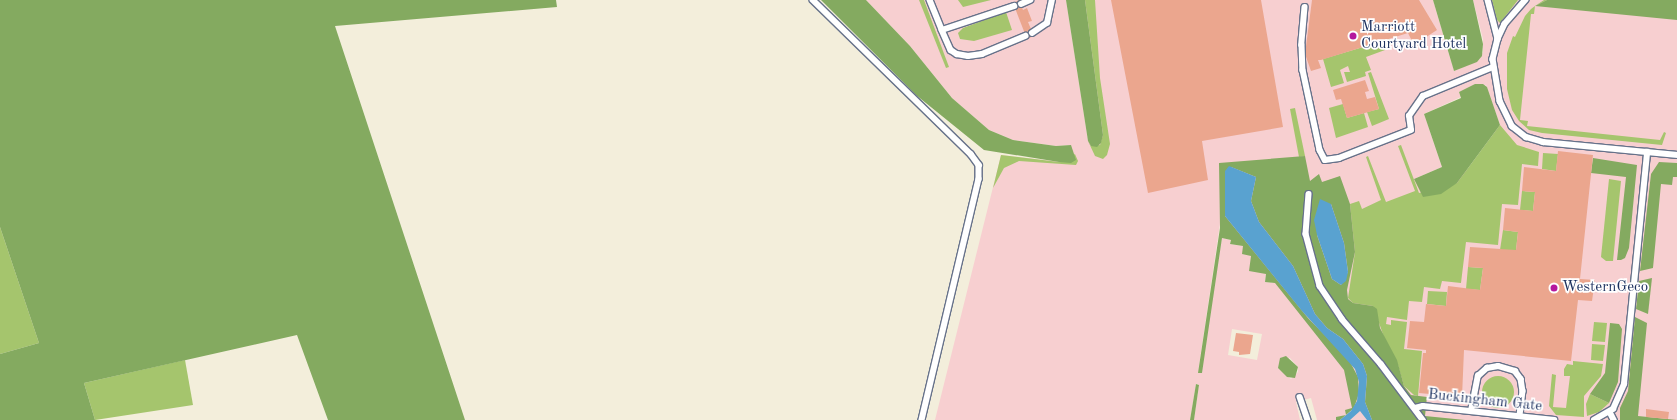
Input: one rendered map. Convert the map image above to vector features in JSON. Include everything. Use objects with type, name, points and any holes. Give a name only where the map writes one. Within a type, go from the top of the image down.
[{"type":"lane","points":[[813,0],[972,154],[979,165],[980,179],[922,420]]},
{"type":"lane","points":[[930,0],[951,50],[957,54],[968,56],[982,54],[1025,36]]},
{"type":"lane","points":[[1021,4],[1030,0]]},
{"type":"lane","points":[[1032,33],[1043,27],[1049,20],[1052,0]]},
{"type":"lane","points":[[1488,0],[1498,39]]},
{"type":"lane","points":[[1526,0],[1505,24],[1498,39],[1493,67],[1504,113],[1512,126],[1526,137],[1553,144],[1677,155]]},
{"type":"lane","points":[[942,30],[1014,6]]},
{"type":"lane","points":[[1305,7],[1302,45],[1303,70],[1320,150],[1325,160],[1339,158],[1411,130],[1409,116],[1423,96],[1493,67]]},
{"type":"lane","points":[[1594,420],[1610,412],[1619,399],[1624,384],[1647,152]]},
{"type":"lane","points":[[1309,194],[1306,234],[1320,286],[1342,319],[1381,364],[1423,420]]},
{"type":"lane","points":[[1471,411],[1478,376],[1487,368],[1498,366],[1515,371],[1521,379],[1523,391],[1520,416]]},
{"type":"lane","points":[[1300,397],[1308,420]]},
{"type":"lane","name":"Buckingham Gate","points":[[1415,408],[1423,406],[1554,420]]},
{"type":"lane","points":[[1610,412],[1614,420]]},
{"type":"shaded area","points":[[866,0],[1066,0],[1088,141],[1103,135],[1085,0],[1433,0],[1454,71],[1479,60],[1483,52],[1483,39],[1473,0],[1677,0],[1677,420],[1317,420],[1311,398],[1296,402],[1300,420],[1194,420],[1199,385],[1196,384],[1190,420],[935,420],[1001,155],[1071,163],[1071,145],[1056,146],[1013,140],[989,130],[952,98],[910,46]],"holes":[[[1486,85],[1500,125],[1468,170],[1414,179],[1442,167],[1424,114],[1461,97],[1459,92]],[[1221,217],[1274,283],[1265,282],[1266,274],[1243,246],[1230,244],[1231,240],[1222,238],[1198,373]],[[1232,329],[1262,334],[1257,360],[1228,355]],[[1282,357],[1290,358],[1298,367],[1298,372],[1291,379],[1278,368]]]},
{"type":"green space","points":[[0,0],[556,0],[557,7],[335,26],[465,420],[328,420],[297,335],[84,383],[95,420],[0,420],[0,354],[39,343],[0,227]]},
{"type":"green space","points":[[821,0],[866,0],[910,46],[952,98],[989,130],[1013,140],[1056,146],[1071,145],[1076,160],[1071,163],[1059,162],[984,150],[916,95]]},
{"type":"green space","points":[[919,0],[924,0],[949,67],[946,68]]},
{"type":"green space","points":[[958,0],[991,0],[963,7]]},
{"type":"green space","points":[[1066,0],[1085,0],[1103,135],[1101,143],[1097,147],[1091,146],[1088,141]]},
{"type":"green space","points":[[1085,0],[1095,0],[1100,78],[1110,144],[1107,155],[1103,159],[1095,156],[1088,141],[1091,146],[1100,145],[1103,135]]},
{"type":"green space","points":[[1433,0],[1473,0],[1483,44],[1482,56],[1477,62],[1454,71]]},
{"type":"green space","points":[[1492,0],[1518,0],[1500,23],[1497,20]]},
{"type":"green space","points":[[1547,0],[1677,0],[1677,20],[1535,6]]},
{"type":"green space","points":[[1535,6],[1534,14],[1531,14],[1520,120],[1528,121],[1527,126],[1660,140],[1664,132],[1666,133],[1662,145],[1542,133],[1529,130],[1519,121],[1512,110],[1507,89],[1507,53],[1513,36],[1515,37],[1525,16]]},
{"type":"green space","points":[[1006,12],[1012,30],[974,41],[960,39],[958,33],[963,28]]},
{"type":"green space","points":[[1390,39],[1392,43],[1385,50],[1366,57],[1371,70],[1365,72],[1366,76],[1347,82],[1344,72],[1350,72],[1348,66],[1340,70],[1344,83],[1331,87],[1323,59]]},
{"type":"green space","points":[[1371,72],[1389,119],[1372,126],[1367,112],[1379,109],[1368,73]]},
{"type":"green space","points":[[1475,84],[1483,84],[1487,87],[1500,125],[1457,183],[1441,194],[1423,197],[1414,179],[1442,167],[1424,114],[1461,98],[1459,92]]},
{"type":"green space","points":[[1343,104],[1347,118],[1364,113],[1368,127],[1336,138],[1329,108]]},
{"type":"green space","points":[[1295,108],[1305,156],[1299,157],[1290,109]]},
{"type":"green space","points":[[1500,125],[1517,145],[1539,152],[1538,166],[1522,164],[1518,205],[1502,204],[1498,245],[1466,242],[1461,283],[1442,281],[1440,289],[1424,287],[1422,302],[1409,301],[1407,320],[1387,317],[1386,324],[1391,325],[1391,320],[1407,322],[1404,349],[1422,351],[1418,396],[1414,395],[1404,386],[1398,365],[1384,337],[1373,306],[1353,303],[1348,298],[1355,252],[1350,204],[1359,201],[1362,209],[1381,200],[1366,157],[1368,156],[1386,202],[1415,191],[1398,146],[1401,145],[1419,193],[1457,183]]},
{"type":"green space","points":[[1543,153],[1558,154],[1556,171],[1542,169]]},
{"type":"green space","points":[[1075,154],[1078,161],[1076,165],[1019,161],[1004,168],[993,188],[1001,155],[1059,162]]},
{"type":"green space","points":[[1305,156],[1310,181],[1319,174],[1322,182],[1340,176],[1350,204],[1355,252],[1347,290],[1348,299],[1353,303],[1373,306],[1377,309],[1380,328],[1397,360],[1404,386],[1411,395],[1427,397],[1425,416],[1465,420],[1372,420],[1365,402],[1367,376],[1363,364],[1343,339],[1327,328],[1315,314],[1293,266],[1259,222],[1251,201],[1256,177],[1231,167],[1225,216],[1308,318],[1349,360],[1358,377],[1359,393],[1354,408],[1346,415],[1345,410],[1352,408],[1344,370],[1275,283],[1265,282],[1266,274],[1249,271],[1251,256],[1242,254],[1243,246],[1230,244],[1231,240],[1222,238],[1202,373],[1198,373],[1220,228],[1219,163]],"holes":[[[1331,204],[1344,243],[1348,272],[1341,285],[1332,279],[1317,235]]]},
{"type":"green space","points":[[1593,158],[1637,165],[1629,248],[1625,258],[1621,260],[1617,260],[1626,177],[1591,173]]},
{"type":"green space","points":[[1659,162],[1677,163],[1677,177],[1673,177],[1672,185],[1661,184],[1653,268],[1640,271],[1651,174]]},
{"type":"green space","points":[[1609,179],[1621,181],[1613,261],[1606,261],[1601,257]]},
{"type":"green space","points":[[1522,191],[1535,192],[1533,211],[1520,210]]},
{"type":"green space","points":[[0,227],[39,343],[0,354]]},
{"type":"green space","points":[[1503,230],[1518,232],[1516,250],[1500,250]]},
{"type":"green space","points":[[1468,267],[1483,268],[1480,290],[1466,289]]},
{"type":"green space","points":[[1652,278],[1648,314],[1636,309],[1639,281]]},
{"type":"green space","points":[[1428,291],[1447,292],[1446,306],[1427,304]]},
{"type":"green space","points":[[1635,317],[1647,323],[1638,416],[1677,420],[1620,420],[1620,408],[1628,391]]},
{"type":"green space","points":[[1594,322],[1607,323],[1605,342],[1592,341]]},
{"type":"green space","points":[[1610,323],[1619,324],[1622,329],[1618,382],[1609,403],[1590,394],[1605,373]]},
{"type":"green space","points":[[1592,344],[1605,345],[1603,361],[1591,360]]},
{"type":"green space","points":[[1286,356],[1298,367],[1295,378],[1287,377],[1278,368],[1280,358]]},
{"type":"green space","points":[[185,360],[193,405],[95,420],[84,383]]},
{"type":"green space","points":[[1573,361],[1603,364],[1601,376],[1584,396],[1584,417],[1556,415],[1549,406],[1552,374],[1556,375],[1553,407],[1566,408],[1570,376],[1564,376],[1564,369],[1567,364],[1573,365]]},
{"type":"green space","points":[[1495,376],[1501,376],[1510,380],[1514,392],[1510,404],[1501,408],[1495,408],[1486,404],[1482,395],[1482,389],[1486,380]]},
{"type":"green space","points":[[1196,384],[1199,385],[1194,420],[1190,420]]},
{"type":"green space","points":[[1590,394],[1609,403],[1599,412],[1587,416],[1586,404]]},
{"type":"green space","points":[[1346,415],[1340,420],[1336,420],[1336,417]]},
{"type":"water","points":[[1229,166],[1256,177],[1251,201],[1259,222],[1293,266],[1315,314],[1327,328],[1343,339],[1363,364],[1367,376],[1365,402],[1372,420],[1367,420],[1360,411],[1350,420],[1340,420],[1351,411],[1357,401],[1359,382],[1355,369],[1302,311],[1225,216],[1225,171]]},
{"type":"water","points":[[1320,199],[1331,204],[1344,243],[1348,272],[1346,281],[1341,285],[1332,279],[1317,235],[1314,220]]},
{"type":"building","points":[[1019,0],[1023,10],[1027,8],[1032,21],[1028,22],[1034,36],[1027,39],[1013,3]]},
{"type":"building","points":[[1111,0],[1261,0],[1283,127],[1202,141],[1208,180],[1148,193]]},
{"type":"building","name":"Marriott Courtyard Hotel","points":[[1312,0],[1419,0],[1437,30],[1414,45],[1408,33],[1318,60],[1321,68],[1311,71],[1305,54]]},
{"type":"building","points":[[1365,80],[1369,91],[1365,92],[1367,99],[1375,97],[1379,109],[1347,118],[1341,99],[1336,100],[1333,90]]},
{"type":"building","points":[[1558,151],[1593,155],[1580,279],[1595,280],[1592,301],[1578,300],[1571,361],[1464,350],[1462,397],[1419,393],[1423,353],[1426,353],[1426,350],[1407,348],[1410,321],[1424,322],[1426,304],[1446,306],[1448,286],[1480,290],[1483,268],[1468,267],[1470,247],[1516,250],[1518,232],[1503,230],[1505,208],[1533,211],[1535,192],[1522,191],[1524,167],[1556,171]]},
{"type":"building","points":[[1236,333],[1253,335],[1250,354],[1239,355],[1239,352],[1233,351]]},
{"type":"building","points":[[1646,409],[1669,412],[1668,419],[1646,417]]},
{"type":"place","name":"Marriott Courtyard Hotel","points":[[1353,36]]},
{"type":"place","name":"WesternGeco","points":[[1554,288]]}]
